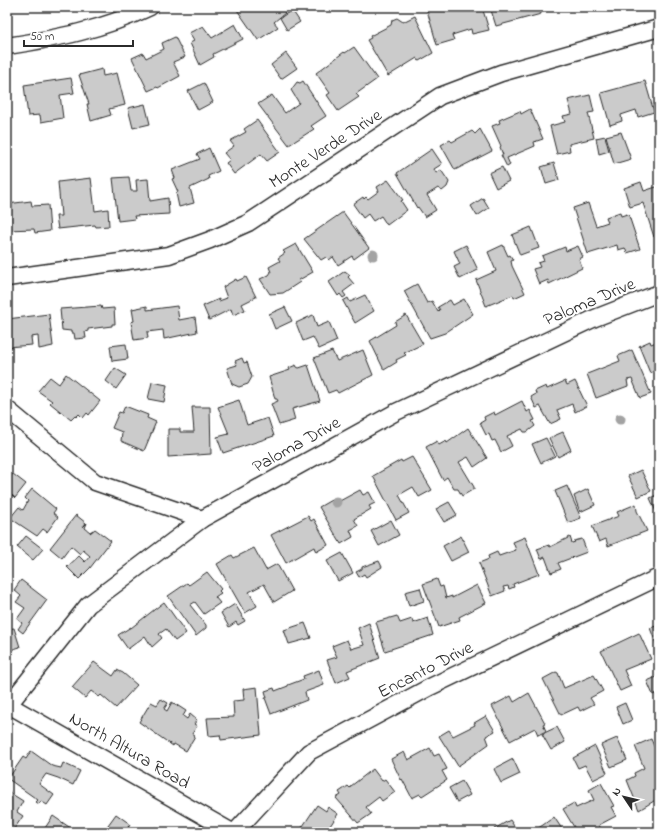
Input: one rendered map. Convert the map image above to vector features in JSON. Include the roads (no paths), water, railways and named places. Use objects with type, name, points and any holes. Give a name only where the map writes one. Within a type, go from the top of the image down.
[{"type":"street","points":[[7,46],[73,35],[126,19],[150,7]]},
{"type":"street","name":"Monte Verde Drive","points":[[7,278],[169,255],[210,240],[248,223],[440,96],[501,74],[659,28]]},
{"type":"street","name":"Paloma Drive","points":[[8,705],[88,605],[202,519],[396,412],[595,318],[659,293]]},
{"type":"street","points":[[7,409],[95,482],[202,519]]},
{"type":"street","name":"Encanto Drive","points":[[234,832],[309,752],[430,687],[659,577]]},
{"type":"street","name":"North Altura Road","points":[[8,705],[234,832]]}]
